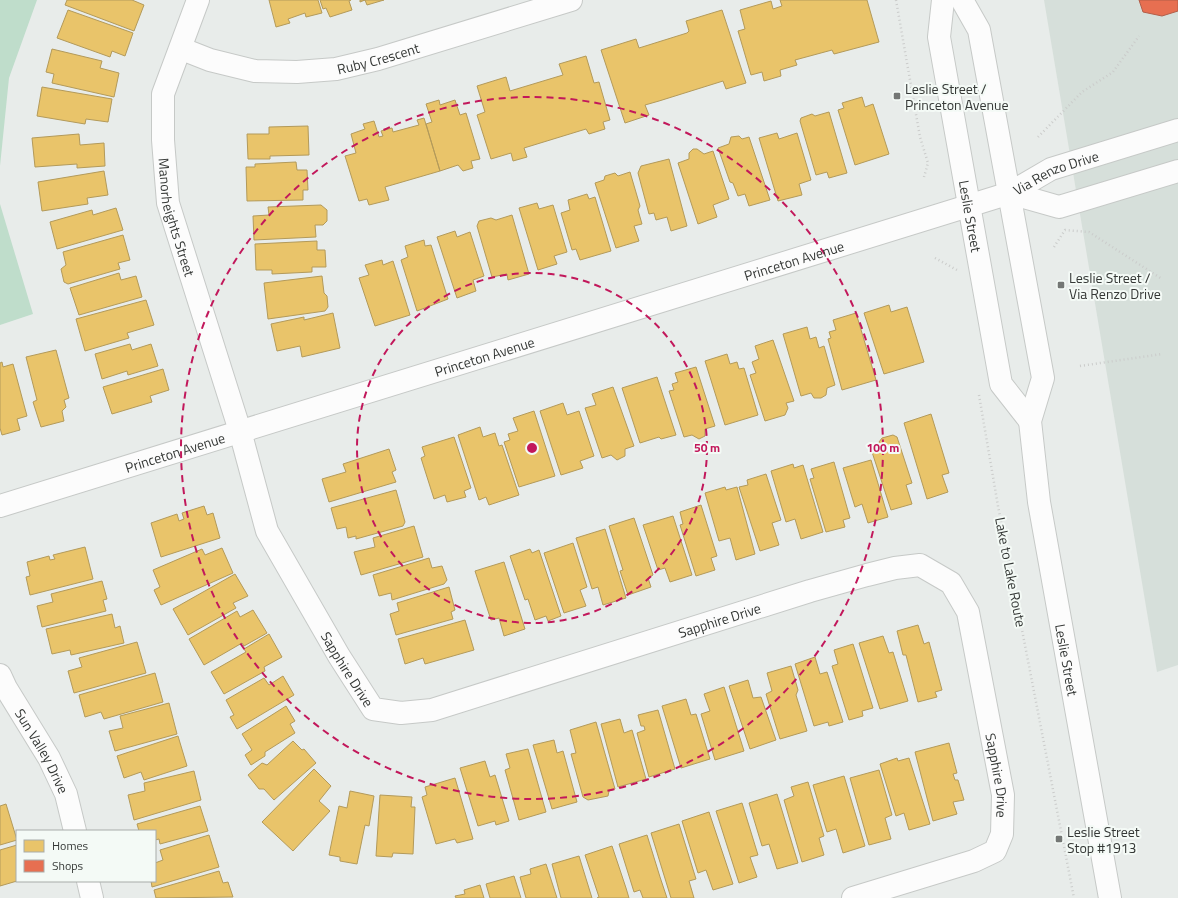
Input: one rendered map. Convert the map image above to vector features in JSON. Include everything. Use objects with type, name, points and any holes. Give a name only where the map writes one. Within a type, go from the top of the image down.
[{"type":"street","name":"Manorheights Street","points":[[198,0],[182,49],[164,94],[163,140],[168,203],[240,432]]},
{"type":"street","name":"Ruby Crescent","points":[[182,49],[210,60],[255,71],[297,72],[336,69],[378,60],[571,0]]},
{"type":"street","name":"Leslie Street","points":[[943,0],[939,37],[1001,384],[1030,421]]},
{"type":"street","name":"Leslie Street","points":[[962,0],[979,30],[1043,378],[1030,421],[1039,502],[1110,898]]},
{"type":"street","name":"Via Renzo Drive","points":[[1010,193],[1051,169],[1178,130]]},
{"type":"street","name":"Via Renzo Drive","points":[[1010,193],[1059,207],[1178,171]]},
{"type":"street","name":"Princeton Avenue","points":[[0,506],[1010,193]]},
{"type":"street","name":"Sapphire Drive","points":[[240,432],[267,531],[339,656],[373,709],[401,713],[432,710],[810,591],[895,568],[920,565],[951,583],[968,612],[1003,795],[1002,834],[995,851],[974,861],[853,898]]},
{"type":"street","name":"Sun Valley Drive","points":[[0,675],[6,688],[49,758],[66,794],[75,830]]},
{"type":"street","points":[[88,882],[92,898]]},
{"type":"path","points":[[896,0],[920,138],[928,163],[924,177]]},
{"type":"path","points":[[1038,137],[1082,92],[1113,72],[1139,36]]},
{"type":"path","points":[[1054,247],[1065,230],[1088,232],[1162,279]]},
{"type":"path","points":[[935,258],[958,271]]},
{"type":"path","points":[[1080,366],[1162,354]]},
{"type":"path","name":"Lake to Lake Route","points":[[978,389],[998,506],[1074,898]]},
{"type":"shaded area","points":[[1044,0],[1178,0],[1178,665],[1157,672]]},
{"type":"green space","points":[[0,0],[37,0],[9,78],[0,166]]},
{"type":"green space","points":[[0,204],[33,314],[0,325]]},
{"type":"building: Homes","points":[[67,0],[132,0],[144,5],[134,31],[65,5]]},
{"type":"building: Homes","points":[[269,0],[318,0],[322,13],[306,17],[305,13],[288,19],[290,23],[276,27]]},
{"type":"building: Homes","points":[[320,0],[351,0],[349,1],[352,10],[330,17],[326,8],[323,9]]},
{"type":"building: Homes","points":[[365,0],[384,0],[367,5]]},
{"type":"building: Homes","points":[[780,0],[867,0],[879,42],[834,54],[832,50],[795,60],[797,65],[780,70],[781,76],[764,81],[762,72],[751,75],[738,31],[745,29],[740,10],[771,1],[773,9],[782,6]]},
{"type":"building: Homes","points":[[68,10],[133,33],[125,56],[112,51],[110,57],[57,38]]},
{"type":"building: Homes","points":[[722,10],[746,83],[726,89],[723,81],[645,105],[649,115],[625,123],[601,50],[636,39],[639,48],[687,33],[689,31],[686,21]]},
{"type":"building: Homes","points":[[52,49],[102,61],[100,68],[119,73],[114,97],[52,83],[54,74],[46,72]]},
{"type":"building: Homes","points":[[586,56],[594,83],[599,82],[610,120],[603,122],[605,129],[589,134],[586,129],[524,148],[527,157],[513,161],[511,153],[491,159],[477,115],[485,112],[477,86],[506,77],[510,91],[563,75],[559,64]]},
{"type":"building: Homes","points":[[42,87],[112,99],[108,122],[86,119],[85,124],[37,116]]},
{"type":"building: Homes","points":[[862,97],[865,107],[873,104],[889,154],[855,165],[838,110],[844,108],[842,103]]},
{"type":"building: Homes","points":[[439,100],[440,105],[455,100],[460,115],[466,113],[480,159],[471,161],[473,168],[463,171],[458,165],[440,171],[426,124],[432,122],[426,104]]},
{"type":"building: Homes","points":[[829,112],[847,173],[829,178],[827,172],[816,175],[800,121],[801,118],[812,114],[815,116]]},
{"type":"building: Homes","points":[[424,118],[440,171],[385,187],[389,200],[369,205],[367,199],[359,201],[345,156],[356,153],[351,134],[365,129],[363,124],[374,121],[379,137],[383,136],[381,131],[392,128],[393,132],[419,125],[417,120]]},
{"type":"building: Homes","points":[[308,126],[309,155],[270,156],[270,159],[248,159],[247,134],[269,134],[269,127]]},
{"type":"building: Homes","points":[[777,133],[779,139],[797,133],[811,180],[799,184],[802,195],[778,201],[759,138]]},
{"type":"building: Homes","points":[[79,134],[80,145],[104,143],[105,166],[77,168],[77,164],[35,167],[32,138]]},
{"type":"building: Homes","points":[[739,136],[742,139],[749,137],[770,200],[749,206],[745,194],[738,196],[733,183],[730,182],[718,148],[729,144],[731,137]]},
{"type":"building: Homes","points":[[693,149],[697,149],[704,154],[713,151],[729,199],[713,205],[717,217],[698,224],[678,163],[689,159],[689,153]]},
{"type":"building: Homes","points":[[669,159],[687,226],[671,231],[667,217],[656,220],[654,213],[649,214],[638,173],[641,166]]},
{"type":"building: Homes","points":[[296,162],[297,170],[307,170],[308,190],[303,190],[303,200],[247,201],[246,167],[255,167],[255,164]]},
{"type":"building: Homes","points":[[104,171],[108,195],[87,198],[88,204],[42,211],[38,182]]},
{"type":"building: Homes","points":[[630,172],[640,206],[638,210],[642,224],[634,226],[639,241],[616,248],[595,183],[604,180],[605,176],[615,173],[618,176]]},
{"type":"building: Homes","points":[[587,194],[589,199],[595,197],[611,251],[580,260],[576,249],[572,250],[561,213],[570,210],[568,200]]},
{"type":"building: Homes","points":[[537,203],[539,209],[553,205],[567,252],[554,256],[557,264],[538,270],[519,208]]},
{"type":"building: Homes","points":[[321,205],[327,210],[327,221],[323,225],[315,225],[316,237],[254,240],[253,216],[269,215],[268,207]]},
{"type":"building: Homes","points":[[116,208],[123,230],[57,249],[50,222],[92,210],[93,215]]},
{"type":"building: Homes","points":[[512,215],[529,274],[508,280],[507,274],[492,277],[477,226],[479,221],[491,218],[496,220]]},
{"type":"building: Homes","points":[[455,231],[457,237],[470,232],[484,276],[473,280],[476,291],[457,298],[437,237]]},
{"type":"building: Homes","points":[[123,235],[130,260],[118,263],[120,269],[68,284],[64,282],[61,269],[66,265],[63,252]]},
{"type":"building: Homes","points":[[424,240],[425,246],[431,245],[448,299],[417,311],[401,260],[408,257],[405,246]]},
{"type":"building: Homes","points":[[317,241],[317,250],[325,250],[326,267],[312,267],[312,272],[272,274],[272,270],[256,270],[255,244]]},
{"type":"building: Homes","points":[[382,260],[383,265],[393,261],[410,315],[375,326],[359,278],[369,275],[365,265]]},
{"type":"building: Homes","points":[[119,273],[121,280],[136,276],[142,297],[79,315],[70,288]]},
{"type":"building: Homes","points":[[322,276],[324,293],[327,296],[328,307],[325,311],[268,319],[264,283]]},
{"type":"building: Homes","points":[[146,300],[154,325],[127,333],[129,338],[85,351],[76,319]]},
{"type":"building: Homes","points":[[889,305],[891,312],[907,307],[924,362],[884,374],[864,313]]},
{"type":"building: Homes","points":[[333,313],[340,348],[302,357],[300,346],[277,351],[271,324],[304,317],[304,320]]},
{"type":"building: Homes","points":[[856,313],[876,380],[842,390],[828,339],[831,338],[829,332],[836,330],[833,320]]},
{"type":"building: Homes","points":[[807,327],[810,339],[816,337],[819,348],[824,346],[835,385],[827,388],[826,395],[821,398],[814,398],[811,393],[801,396],[783,334]]},
{"type":"building: Homes","points":[[773,340],[794,401],[786,403],[788,408],[785,415],[765,421],[750,375],[756,373],[752,362],[759,359],[755,346]]},
{"type":"building: Homes","points":[[130,344],[132,350],[151,344],[158,366],[128,375],[127,371],[102,379],[95,354]]},
{"type":"building: Homes","points":[[56,350],[69,398],[64,400],[66,407],[62,411],[64,421],[41,427],[33,402],[37,400],[26,357]]},
{"type":"building: Homes","points":[[727,354],[730,364],[737,362],[739,369],[744,368],[758,415],[725,425],[705,361]]},
{"type":"building: Homes","points":[[2,362],[3,367],[13,364],[27,416],[17,419],[20,430],[2,435],[0,428],[0,363]]},
{"type":"building: Homes","points":[[696,367],[715,426],[705,429],[705,436],[699,439],[692,435],[684,437],[669,391],[674,390],[672,384],[678,382],[675,373]]},
{"type":"building: Homes","points":[[163,369],[169,390],[150,396],[152,402],[112,414],[103,387]]},
{"type":"building: Homes","points":[[657,377],[676,435],[661,439],[659,437],[640,443],[622,388]]},
{"type":"building: Homes","points":[[613,387],[634,446],[625,449],[625,456],[617,460],[611,455],[602,458],[585,408],[596,405],[592,394]]},
{"type":"building: Homes","points":[[563,403],[567,415],[579,411],[594,456],[580,461],[583,468],[561,475],[540,411]]},
{"type":"building: Homes","points":[[534,411],[555,476],[519,487],[504,442],[510,440],[508,434],[518,431],[513,418]]},
{"type":"building: Homes","points":[[931,414],[949,473],[942,475],[948,492],[927,499],[904,423]]},
{"type":"building: Homes","points":[[480,427],[483,437],[495,433],[499,446],[502,445],[519,495],[489,505],[486,497],[479,500],[458,435]]},
{"type":"building: Homes","points":[[893,435],[897,437],[912,483],[906,485],[912,504],[891,510],[871,449],[880,446],[879,442],[882,438]]},
{"type":"building: Homes","points":[[454,437],[471,488],[464,491],[466,497],[447,502],[445,495],[434,499],[421,458],[425,456],[422,447]]},
{"type":"building: Homes","points":[[389,449],[396,470],[392,472],[396,482],[329,502],[322,479],[346,472],[343,464]]},
{"type":"building: Homes","points":[[871,460],[888,517],[868,523],[862,504],[855,507],[843,468]]},
{"type":"building: Homes","points":[[834,462],[850,518],[843,520],[845,527],[826,532],[810,479],[814,478],[811,469]]},
{"type":"building: Homes","points":[[793,464],[794,468],[803,465],[823,532],[801,539],[795,519],[786,522],[771,471]]},
{"type":"building: Homes","points":[[766,474],[781,520],[772,523],[779,545],[760,551],[739,487],[748,485],[747,480]]},
{"type":"building: Homes","points":[[725,487],[726,490],[737,487],[755,554],[736,560],[730,538],[719,541],[705,493]]},
{"type":"building: Homes","points":[[396,490],[405,522],[403,526],[356,539],[356,536],[348,538],[346,527],[337,529],[331,508]]},
{"type":"building: Homes","points":[[701,505],[717,556],[711,558],[715,570],[696,576],[680,525],[683,524],[680,512]]},
{"type":"building: Homes","points":[[204,506],[207,515],[213,513],[220,538],[161,557],[151,523],[177,514],[179,521],[184,519],[182,513]]},
{"type":"building: Homes","points":[[673,516],[692,575],[670,582],[665,568],[658,570],[643,525]]},
{"type":"building: Homes","points":[[634,518],[653,575],[648,578],[651,587],[628,595],[620,571],[623,570],[609,526]]},
{"type":"building: Homes","points":[[414,526],[423,557],[361,575],[354,552],[375,547],[373,538]]},
{"type":"building: Homes","points":[[605,529],[626,598],[603,605],[598,587],[592,589],[576,538]]},
{"type":"building: Homes","points":[[573,543],[587,587],[580,590],[586,606],[564,613],[544,553]]},
{"type":"building: Homes","points":[[85,547],[93,579],[30,595],[26,577],[30,576],[27,562],[49,556],[50,560],[55,559],[53,555]]},
{"type":"building: Homes","points":[[222,548],[233,573],[161,605],[154,590],[160,587],[153,570],[202,549],[205,555]]},
{"type":"building: Homes","points":[[530,549],[532,553],[539,550],[561,616],[548,621],[546,616],[535,620],[528,599],[525,600],[510,556]]},
{"type":"building: Homes","points":[[429,558],[432,568],[442,566],[447,580],[444,584],[392,600],[391,593],[379,596],[373,575]]},
{"type":"building: Homes","points":[[504,562],[525,629],[504,636],[499,618],[491,620],[475,571]]},
{"type":"building: Homes","points":[[235,574],[248,596],[233,603],[236,608],[188,635],[173,609]]},
{"type":"building: Homes","points":[[102,581],[107,599],[103,600],[106,611],[42,627],[37,606],[53,602],[51,594]]},
{"type":"building: Homes","points":[[449,587],[455,610],[451,612],[453,619],[396,635],[390,614],[399,611],[397,603]]},
{"type":"building: Homes","points":[[253,610],[267,633],[244,646],[242,643],[204,665],[189,639],[237,611],[240,617]]},
{"type":"building: Homes","points":[[112,614],[115,628],[120,626],[124,643],[71,655],[70,650],[52,654],[46,629]]},
{"type":"building: Homes","points":[[465,620],[474,650],[425,664],[423,658],[405,664],[398,639]]},
{"type":"building: Homes","points":[[918,625],[924,644],[929,642],[942,690],[935,692],[937,697],[918,702],[906,655],[903,655],[897,631]]},
{"type":"building: Homes","points":[[269,634],[282,657],[264,667],[265,671],[224,694],[211,672],[246,652],[244,649]]},
{"type":"building: Homes","points":[[883,636],[889,653],[893,652],[908,701],[880,709],[859,643]]},
{"type":"building: Homes","points":[[137,642],[146,673],[74,693],[68,671],[82,667],[79,658]]},
{"type":"building: Homes","points":[[853,644],[873,708],[862,711],[863,716],[849,720],[832,666],[838,664],[834,650]]},
{"type":"building: Homes","points":[[815,657],[820,674],[827,672],[843,722],[829,726],[828,722],[814,726],[795,664]]},
{"type":"building: Homes","points":[[791,666],[798,690],[796,695],[807,731],[780,739],[766,694],[772,691],[767,673]]},
{"type":"building: Homes","points":[[155,673],[163,702],[104,719],[101,712],[85,717],[79,695]]},
{"type":"building: Homes","points":[[283,676],[294,695],[237,729],[230,717],[234,715],[226,700],[264,678],[269,685]]},
{"type":"building: Homes","points":[[748,680],[753,698],[761,697],[776,740],[750,749],[729,686]]},
{"type":"building: Homes","points":[[724,687],[744,751],[715,760],[701,714],[710,711],[704,694]]},
{"type":"building: Homes","points":[[686,699],[691,715],[696,714],[710,759],[681,768],[662,706]]},
{"type":"building: Homes","points":[[169,703],[177,734],[115,751],[109,731],[123,728],[120,716]]},
{"type":"building: Homes","points":[[286,706],[295,721],[290,724],[295,733],[265,752],[265,756],[251,765],[245,755],[252,750],[242,734]]},
{"type":"building: Homes","points":[[658,710],[675,769],[649,777],[637,733],[645,730],[644,726],[641,726],[638,715]]},
{"type":"building: Homes","points":[[620,719],[624,733],[632,730],[646,779],[618,787],[601,724]]},
{"type":"building: Homes","points":[[596,722],[615,789],[609,791],[608,796],[588,800],[583,797],[571,754],[576,753],[570,730]]},
{"type":"building: Homes","points":[[178,736],[187,766],[144,780],[141,772],[124,778],[117,756]]},
{"type":"building: Homes","points":[[554,740],[557,753],[563,751],[577,802],[552,809],[533,745]]},
{"type":"building: Homes","points":[[293,741],[302,750],[304,749],[316,763],[274,800],[264,789],[259,789],[248,775],[262,763],[267,765]]},
{"type":"building: Homes","points":[[949,743],[957,773],[953,774],[955,780],[958,780],[964,800],[953,802],[957,814],[933,821],[915,752]]},
{"type":"building: Homes","points":[[528,749],[546,812],[519,820],[505,770],[510,768],[506,754]]},
{"type":"building: Homes","points":[[897,758],[898,761],[909,758],[930,824],[909,830],[904,813],[896,816],[880,764]]},
{"type":"building: Homes","points":[[485,761],[490,777],[495,775],[509,821],[496,825],[495,821],[478,826],[460,768]]},
{"type":"building: Homes","points":[[314,769],[331,786],[319,801],[330,811],[293,851],[262,822]]},
{"type":"building: Homes","points":[[879,770],[892,815],[885,818],[891,839],[869,845],[850,778]]},
{"type":"building: Homes","points":[[194,771],[201,800],[134,820],[128,795],[145,791],[144,783]]},
{"type":"building: Homes","points":[[844,776],[865,846],[843,853],[836,829],[827,832],[813,785]]},
{"type":"building: Homes","points":[[455,778],[473,839],[457,843],[455,839],[436,844],[422,797],[427,795],[425,787]]},
{"type":"building: Homes","points":[[808,782],[824,836],[819,838],[824,855],[802,862],[784,800],[794,796],[791,787]]},
{"type":"building: Homes","points":[[350,791],[374,796],[369,826],[365,825],[357,864],[340,861],[340,857],[329,855],[339,806],[347,808]]},
{"type":"building: Homes","points":[[777,794],[798,863],[777,869],[769,844],[762,846],[749,803]]},
{"type":"building: Homes","points":[[380,795],[412,797],[411,807],[415,807],[413,854],[393,853],[392,857],[376,856]]},
{"type":"building: Homes","points":[[742,803],[758,855],[750,857],[757,877],[739,883],[716,811]]},
{"type":"building: Homes","points":[[6,804],[16,840],[0,845],[0,806]]},
{"type":"building: Homes","points":[[200,806],[208,831],[160,844],[159,839],[156,840],[156,830],[139,830],[137,824]]},
{"type":"building: Homes","points":[[709,812],[733,884],[713,890],[706,870],[698,873],[682,821]]},
{"type":"building: Homes","points":[[679,824],[696,879],[689,881],[694,898],[671,898],[651,833]]},
{"type":"building: Homes","points":[[209,835],[219,867],[152,887],[151,882],[156,882],[156,863],[163,860],[160,850]]},
{"type":"building: Homes","points":[[647,835],[667,898],[643,898],[640,890],[634,892],[619,844]]},
{"type":"building: Homes","points":[[16,845],[16,881],[0,886],[0,850]]},
{"type":"building: Homes","points":[[612,846],[629,898],[597,898],[599,897],[585,855]]},
{"type":"building: Homes","points":[[579,856],[592,898],[561,898],[552,864]]},
{"type":"building: Homes","points":[[546,864],[557,898],[526,898],[520,877],[531,874],[530,869]]},
{"type":"building: Homes","points":[[219,871],[223,883],[228,882],[233,897],[156,898],[154,890]]},
{"type":"building: Homes","points":[[514,876],[521,898],[490,898],[486,884]]},
{"type":"building: Homes","points":[[480,885],[484,898],[456,898],[455,896],[465,894],[464,890]]},
{"type":"building: Shops","points":[[1139,0],[1178,0],[1178,11],[1162,16],[1143,12]]},
{"type":"place","name":"Leslie Street / Princeton Avenue","points":[[897,96]]},
{"type":"place","name":"Leslie Street / Via Renzo Drive","points":[[1061,285]]},
{"type":"place","name":"Leslie Street Stop #1913","points":[[1059,839]]}]
